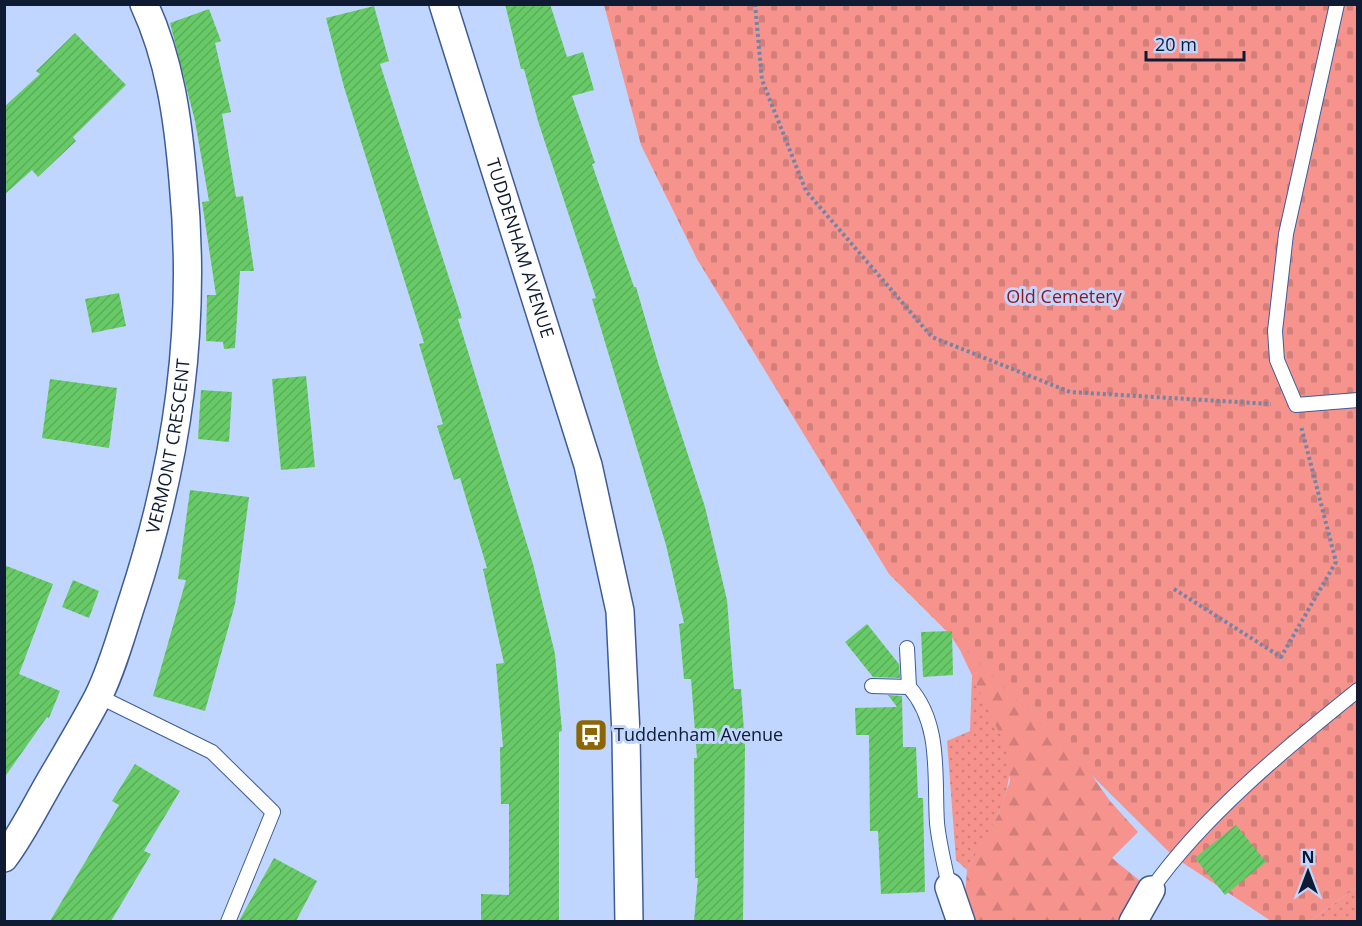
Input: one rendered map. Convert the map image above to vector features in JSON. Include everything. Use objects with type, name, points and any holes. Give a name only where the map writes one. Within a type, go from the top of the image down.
[{"type":"street","name":"VERMONT CRESCENT","points":[[4,858],[98,696],[154,534],[166,485],[178,412],[187,314],[187,224],[179,136],[161,45],[144,4]]},
{"type":"street","name":"TUDDENHAM AVENUE","points":[[443,4],[588,465],[620,611],[628,812],[629,921]]},
{"type":"street","points":[[949,887],[961,921]]},
{"type":"street","points":[[1133,921],[1150,890]]},
{"type":"lane","points":[[1337,4],[1286,234],[1276,320],[1277,360],[1296,405],[1358,400]]},
{"type":"lane","points":[[907,648],[909,687],[920,699],[933,730],[938,826],[949,887]]},
{"type":"lane","points":[[872,686],[909,687]]},
{"type":"lane","points":[[1150,890],[1174,857],[1293,742],[1358,690]]},
{"type":"lane","points":[[98,696],[212,752],[273,812],[228,921]]},
{"type":"path","points":[[755,4],[762,80],[806,191],[933,336],[1070,392],[1296,405],[1336,562],[1281,657],[1174,590]]},
{"type":"green space","name":"Old Cemetery","points":[[604,5],[1357,5],[1357,887],[1310,921],[1271,921],[1174,857],[889,574],[697,259],[641,145]]},
{"type":"green space","points":[[660,164],[1110,801],[1138,832],[1112,858],[1151,890],[1133,921],[963,921],[967,870],[998,815],[1010,781],[1006,747],[960,650],[677,216],[663,190]]},
{"type":"green space","points":[[972,675],[1006,746],[1009,779],[1000,811],[967,870],[956,860],[947,741],[970,731]]},
{"type":"green space","points":[[1357,887],[1357,921],[1310,921]]},
{"type":"building","points":[[505,4],[550,4],[567,57],[583,52],[594,90],[572,96],[595,163],[592,164],[634,287],[636,287],[705,507],[727,600],[734,689],[741,689],[745,745],[743,921],[694,921],[698,878],[695,878],[694,758],[697,758],[691,679],[684,679],[679,624],[684,623],[666,545],[592,299],[596,298],[538,121],[524,69],[521,69]]},
{"type":"building","points":[[374,6],[389,61],[380,64],[462,318],[458,319],[533,564],[555,654],[562,731],[559,732],[559,921],[481,921],[481,894],[509,895],[509,804],[501,804],[500,747],[503,747],[496,664],[504,663],[483,569],[487,568],[460,478],[454,480],[437,426],[443,424],[419,344],[424,343],[344,87],[326,18]]},
{"type":"building","points":[[209,9],[221,41],[215,43],[231,112],[222,114],[236,197],[243,196],[254,271],[240,271],[235,348],[224,349],[223,342],[206,341],[207,295],[216,295],[202,202],[209,201],[195,121],[170,23]]},
{"type":"building","points":[[75,33],[126,85],[73,137],[76,141],[38,177],[32,170],[4,195],[4,107],[40,74],[36,71]]},
{"type":"building","points":[[119,293],[126,326],[92,333],[85,299]]},
{"type":"building","points":[[306,376],[315,467],[281,470],[272,379]]},
{"type":"building","points":[[50,379],[117,388],[109,448],[42,438]]},
{"type":"building","points":[[201,390],[232,392],[229,442],[198,439]]},
{"type":"building","points":[[190,490],[249,497],[235,604],[205,711],[153,696],[186,580],[178,579]]},
{"type":"building","points":[[4,565],[53,584],[19,674],[60,691],[49,718],[47,717],[4,778]]},
{"type":"building","points":[[73,580],[99,591],[89,618],[62,607]]},
{"type":"building","points":[[867,624],[899,664],[900,678],[873,677],[845,642]]},
{"type":"building","points":[[952,631],[953,675],[923,677],[921,632]]},
{"type":"building","points":[[888,695],[902,696],[903,747],[916,747],[918,798],[923,798],[925,892],[881,894],[878,831],[870,831],[869,735],[856,735],[855,708],[897,707]]},
{"type":"building","points":[[135,764],[180,791],[144,851],[151,854],[111,921],[50,921],[119,805],[112,801]]},
{"type":"building","points":[[1236,825],[1266,862],[1225,895],[1195,858]]},
{"type":"building","points":[[274,858],[317,881],[296,921],[239,921]]},
{"type":"place","name":"Tuddenham Avenue","points":[[591,735]]}]
